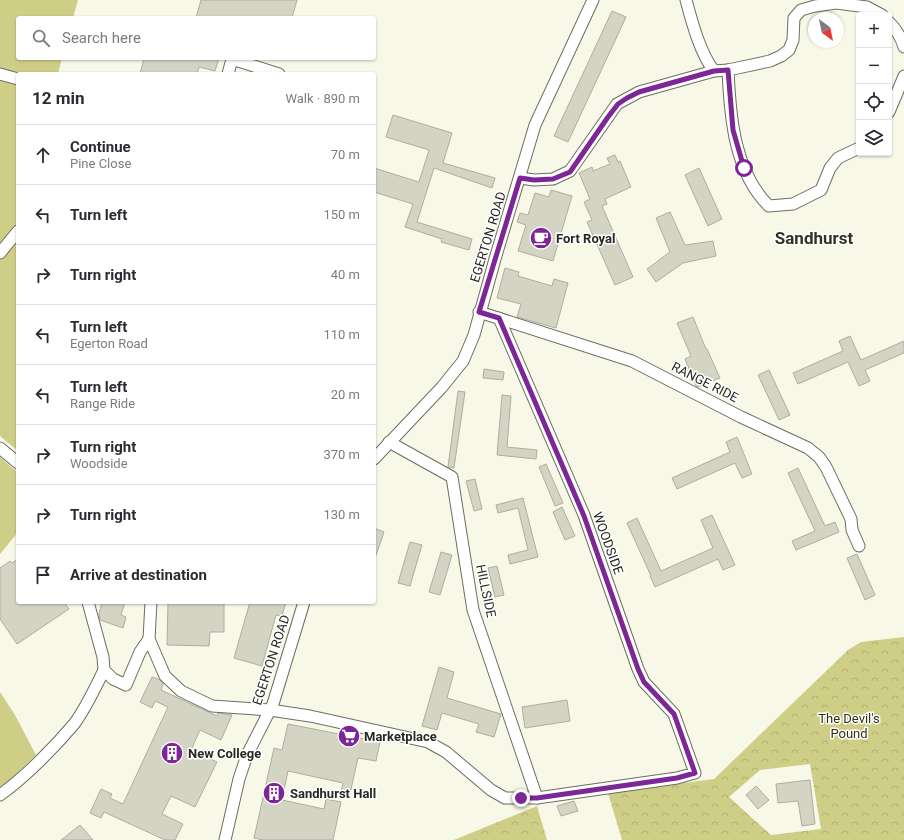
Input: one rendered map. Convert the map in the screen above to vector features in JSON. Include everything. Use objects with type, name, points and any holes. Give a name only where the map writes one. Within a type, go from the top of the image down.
[{"type":"street","name":"EGERTON ROAD","points":[[376,457],[442,387],[463,361],[474,335],[479,312],[535,125],[593,0]]},
{"type":"street","points":[[686,0],[708,63],[714,71]]},
{"type":"street","points":[[520,178],[534,180],[553,179],[570,172],[618,104],[639,92],[714,71],[728,70],[770,61],[781,56],[789,50],[793,40],[794,18],[801,10],[815,6],[836,4],[867,7],[876,12]]},
{"type":"street","points":[[892,26],[902,39],[904,47]]},
{"type":"street","points":[[229,72],[232,60]]},
{"type":"street","points":[[235,60],[273,72]]},
{"type":"street","points":[[728,70],[733,130],[744,168],[759,196],[769,206],[793,204],[821,190],[830,168],[838,158],[856,149]]},
{"type":"street","points":[[0,74],[16,78]]},
{"type":"street","points":[[892,105],[904,76]]},
{"type":"street","points":[[0,253],[16,233]]},
{"type":"street","name":"RANGE RIDE","points":[[479,312],[632,361],[741,417],[808,448],[819,457],[826,466],[851,519],[852,530],[859,546]]},
{"type":"street","name":"WOODSIDE","points":[[499,318],[584,516],[638,669],[644,682],[674,714],[695,773],[677,778],[537,798]]},
{"type":"street","name":"HILLSIDE","points":[[389,442],[452,477],[473,610],[537,798]]},
{"type":"street","points":[[0,448],[16,461]]},
{"type":"street","points":[[0,795],[45,755],[74,723],[104,670],[103,657],[89,604]]},
{"type":"street","points":[[151,604],[149,638],[165,676],[181,691],[212,706],[270,710],[310,716],[428,742],[446,752],[491,790],[506,798],[537,798]]},
{"type":"street","name":"EGERTON ROAD","points":[[225,840],[239,779],[247,755],[270,710],[280,686],[303,604]]},
{"type":"street","points":[[104,670],[113,678],[126,685],[140,652],[149,638]]},
{"type":"green space","points":[[0,0],[78,0],[74,16],[16,16],[16,60],[62,60],[58,72],[16,72],[16,449],[0,436]]},
{"type":"green space","points":[[0,457],[16,471],[16,534],[0,554]]},
{"type":"green space","name":"The Devil's Pound","points":[[904,637],[904,840],[622,840],[608,793],[714,779],[848,650],[861,642]],"holes":[[[810,764],[821,829],[771,835],[729,797],[760,770]]]},
{"type":"green space","points":[[0,692],[15,715],[36,755],[11,779],[0,787]]},
{"type":"green space","points":[[537,806],[547,840],[454,840]]},
{"type":"building","points":[[201,0],[297,0],[293,16],[197,16]]},
{"type":"building","points":[[612,11],[626,17],[568,142],[554,136]]},
{"type":"building","points":[[144,60],[218,60],[215,71],[199,67],[198,72],[140,72]]},
{"type":"building","points":[[393,115],[452,133],[443,163],[495,178],[492,188],[434,168],[417,222],[472,239],[469,250],[441,242],[442,239],[405,227],[413,204],[376,193],[376,169],[419,182],[429,150],[386,137]]},
{"type":"building","points":[[615,155],[618,162],[620,161],[631,187],[605,199],[607,204],[602,206],[633,277],[615,285],[587,222],[592,220],[584,202],[590,199],[579,173],[592,167],[593,171],[610,164],[607,158]]},
{"type":"building","points":[[699,168],[722,219],[708,226],[685,175]]},
{"type":"building","name":"Fort Royal","points":[[551,190],[572,196],[553,261],[518,251],[526,225],[517,222],[520,213],[528,215],[535,193],[549,197]]},
{"type":"building","points":[[670,212],[685,245],[713,241],[716,256],[683,263],[656,282],[647,269],[670,252],[656,218]]},
{"type":"building","points":[[505,268],[519,272],[518,276],[552,286],[554,279],[568,283],[556,328],[517,317],[521,304],[497,298]]},
{"type":"building","points":[[693,317],[720,378],[698,387],[696,386],[685,359],[691,356],[677,323]]},
{"type":"building","points":[[850,336],[861,360],[904,341],[904,353],[865,370],[870,381],[859,386],[848,362],[798,384],[793,373],[843,351],[839,341]]},
{"type":"building","points":[[484,369],[504,372],[503,380],[483,378]]},
{"type":"building","points":[[769,370],[790,415],[779,420],[758,375]]},
{"type":"building","points":[[458,391],[465,392],[454,468],[448,467]]},
{"type":"building","points":[[502,395],[511,396],[507,447],[537,450],[536,459],[497,455]]},
{"type":"building","points":[[737,437],[752,474],[742,478],[735,463],[677,489],[672,478],[730,452],[726,442]]},
{"type":"building","points":[[546,464],[563,503],[555,506],[539,467]]},
{"type":"building","points":[[798,468],[825,526],[835,522],[839,532],[796,550],[792,541],[815,531],[788,473]]},
{"type":"building","points":[[475,479],[482,509],[474,511],[466,481]]},
{"type":"building","points":[[523,498],[538,557],[510,564],[508,555],[528,550],[518,508],[498,513],[496,505]]},
{"type":"building","points":[[562,507],[575,536],[565,540],[553,512]]},
{"type":"building","points":[[712,515],[735,565],[723,570],[718,559],[655,587],[627,523],[637,518],[661,571],[713,548],[701,520]]},
{"type":"building","points":[[376,529],[384,532],[376,555]]},
{"type":"building","points":[[410,542],[422,545],[410,586],[398,583]]},
{"type":"building","points":[[441,552],[452,555],[440,595],[429,592]]},
{"type":"building","points":[[857,554],[875,595],[865,600],[847,558]]},
{"type":"building","points":[[16,560],[16,604],[65,604],[69,609],[17,644],[0,619],[0,568],[10,561],[12,563]]},
{"type":"building","points":[[497,566],[504,595],[495,597],[488,568]]},
{"type":"building","points":[[102,604],[124,604],[121,615],[126,617],[123,628],[100,620],[99,614]]},
{"type":"building","points":[[168,604],[224,604],[224,632],[210,632],[209,646],[167,645]]},
{"type":"building","points":[[249,604],[285,604],[282,616],[276,615],[262,666],[234,658]]},
{"type":"building","points":[[439,667],[454,672],[447,698],[501,714],[494,737],[476,732],[479,724],[442,713],[437,730],[422,726]]},
{"type":"building","name":"New College","points":[[152,677],[160,680],[163,684],[161,690],[217,716],[218,713],[232,715],[221,740],[200,730],[191,750],[217,762],[195,807],[171,796],[162,814],[183,824],[175,840],[165,840],[104,812],[101,818],[90,813],[101,789],[112,794],[110,798],[123,804],[168,707],[155,701],[152,708],[140,702]]},
{"type":"building","points":[[567,700],[570,721],[525,728],[522,707]]},
{"type":"building","name":"Sandhurst Hall","points":[[288,724],[380,742],[376,761],[358,758],[350,794],[341,792],[343,783],[288,771],[282,800],[324,809],[326,799],[341,802],[333,840],[263,840],[254,838],[274,748],[282,750]]},
{"type":"building","points":[[810,780],[815,824],[802,826],[798,801],[778,803],[776,784]]},
{"type":"building","points":[[756,786],[769,800],[758,809],[746,795]]},
{"type":"building","points":[[574,801],[578,811],[561,816],[557,806]]},
{"type":"building","points":[[80,825],[93,840],[61,840]]},
{"type":"place","name":"Fort Royal","points":[[541,238]]},
{"type":"place","name":"Marketplace","points":[[349,736]]},
{"type":"place","name":"New College","points":[[172,753]]},
{"type":"place","name":"Sandhurst Hall","points":[[274,793]]},
{"type":"district","name":"Sandhurst","points":[[814,238]]},
{"type":"route","points":[[521,798],[537,798],[677,778],[695,773],[674,714],[644,682],[638,669],[584,516],[499,318],[479,312],[520,178],[534,180],[553,179],[570,172],[618,104],[627,98],[639,92],[714,71],[728,70],[733,130],[744,168]]}]
